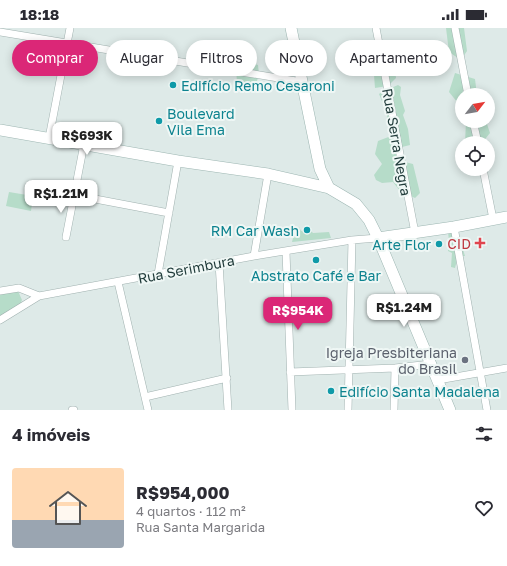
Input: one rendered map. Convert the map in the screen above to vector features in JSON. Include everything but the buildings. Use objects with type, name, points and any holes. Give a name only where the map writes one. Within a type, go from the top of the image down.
[{"type":"street","points":[[68,40],[70,28]]},
{"type":"street","points":[[291,28],[320,169],[329,188]]},
{"type":"street","name":"Rua Serra Negra","points":[[376,28],[415,233]]},
{"type":"street","points":[[455,28],[467,88]]},
{"type":"street","points":[[0,32],[45,40]]},
{"type":"street","points":[[98,49],[302,82]]},
{"type":"street","points":[[49,138],[61,76]]},
{"type":"street","points":[[0,130],[178,161],[268,174],[329,188],[356,204],[369,220],[378,238],[450,410]]},
{"type":"street","points":[[66,237],[84,144]]},
{"type":"street","points":[[158,274],[178,161]]},
{"type":"street","points":[[254,256],[268,174]]},
{"type":"street","points":[[484,176],[493,219]]},
{"type":"street","points":[[74,194],[169,213]]},
{"type":"street","points":[[378,238],[454,227],[507,217]]},
{"type":"street","points":[[454,227],[487,410]]},
{"type":"street","name":"Rua Serimbura","points":[[0,320],[39,296],[254,256],[286,252],[352,240],[378,238]]},
{"type":"street","points":[[348,410],[352,240]]},
{"type":"street","points":[[286,252],[292,410]]},
{"type":"street","points":[[219,263],[228,410]]},
{"type":"street","points":[[118,282],[148,410]]},
{"type":"street","points":[[0,291],[19,288],[39,296]]},
{"type":"street","points":[[290,372],[395,368],[431,364]]},
{"type":"street","points":[[394,410],[395,368]]},
{"type":"street","points":[[438,380],[507,368]]},
{"type":"street","points":[[145,397],[227,378]]},
{"type":"green space","points":[[446,28],[464,28],[467,51],[463,57],[458,58],[452,54],[452,40],[448,40]]},
{"type":"green space","points":[[258,65],[259,74],[256,84],[250,86],[237,82],[237,76],[257,76]]},
{"type":"green space","points":[[455,73],[475,79],[476,88],[455,88],[455,99],[449,92]]},
{"type":"green space","points":[[374,76],[396,76],[396,78],[388,86],[375,88]]},
{"type":"green space","points":[[398,85],[401,87],[400,95],[405,111],[403,115],[408,129],[410,145],[398,148],[401,161],[413,164],[420,193],[415,198],[400,191],[393,182],[382,183],[376,180],[374,175],[382,164],[375,154],[378,141],[391,136],[386,111],[379,94],[383,91],[385,97],[389,96],[391,88]]},
{"type":"green space","points":[[466,128],[488,128],[490,133],[488,136],[465,136]]},
{"type":"green space","points":[[9,192],[33,196],[31,211],[6,206]]},
{"type":"green space","points":[[299,227],[301,231],[309,229],[313,233],[329,232],[331,238],[292,242],[295,230],[291,228]]},
{"type":"green space","points":[[450,230],[459,236],[465,256],[458,256],[455,268],[451,267],[452,253],[448,251],[448,232]]},
{"type":"green space","points":[[18,291],[22,300],[20,305],[0,316],[0,294]]},
{"type":"place","name":"Edifício Remo Cesaroni","points":[[173,85]]},
{"type":"place","name":"Boulevard Vila Ema","points":[[159,121]]},
{"type":"place","name":"RM Car Wash","points":[[307,230]]},
{"type":"place","name":"CID","points":[[480,243]]},
{"type":"place","name":"Arte Flor","points":[[439,244]]},
{"type":"place","name":"Abstrato Café e Bar","points":[[316,260]]},
{"type":"place","name":"Igreja Presbiteriana do Brasil","points":[[465,360]]},
{"type":"place","name":"Edifício Santa Madalena","points":[[331,391]]}]
